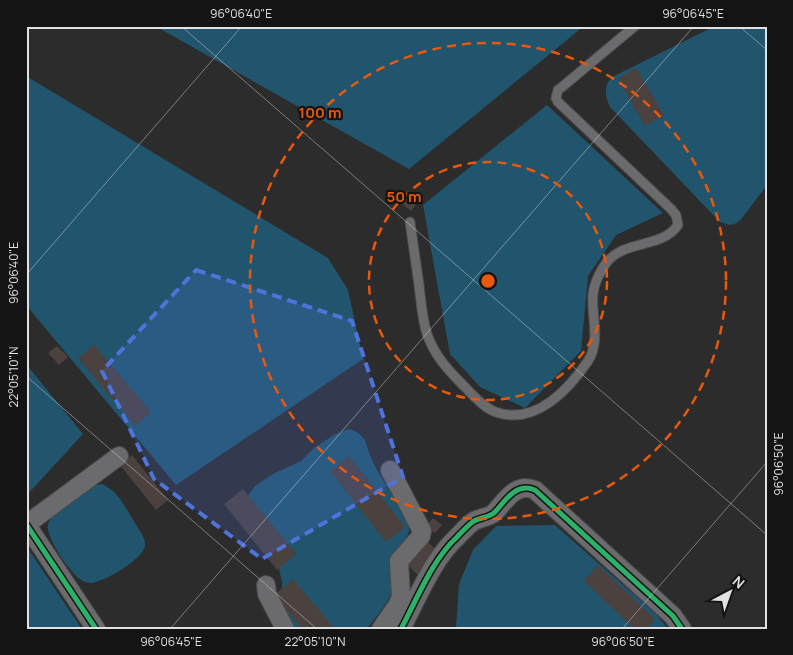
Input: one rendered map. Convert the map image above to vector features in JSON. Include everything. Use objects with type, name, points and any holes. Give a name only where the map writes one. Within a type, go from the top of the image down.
[{"type":"street","points":[[96,629],[26,524],[119,456]]},
{"type":"street","points":[[381,629],[401,597],[399,561],[421,536],[422,531],[390,470]]},
{"type":"street","points":[[401,629],[437,561],[455,539],[473,522],[489,516],[511,493],[521,488],[529,487],[535,490],[673,616],[682,629]]},
{"type":"street","points":[[266,585],[267,594],[285,629]]},
{"type":"lane","points":[[410,222],[423,320],[435,353],[468,391],[498,413],[527,414],[550,403],[576,377],[589,358],[595,330],[593,293],[603,267],[610,258],[628,247],[662,238],[678,225],[676,215],[671,209],[556,98],[558,90],[635,26]]},
{"type":"highlighted area","points":[[196,270],[352,321],[403,477],[262,559],[154,479],[102,371]]},
{"type":"water","points":[[155,26],[584,26],[409,169]]},
{"type":"water","points":[[715,26],[767,26],[767,185],[742,218],[737,223],[730,225],[720,222],[610,107],[606,91],[607,84],[612,77]]},
{"type":"water","points":[[26,76],[328,258],[348,290],[363,359],[176,485],[26,305]]},
{"type":"water","points":[[547,105],[663,213],[616,235],[588,276],[581,351],[525,408],[480,387],[450,354],[423,205]]},
{"type":"water","points":[[26,364],[83,434],[26,496]]},
{"type":"water","points":[[349,429],[357,432],[365,440],[377,470],[409,523],[409,533],[394,557],[392,566],[393,584],[389,597],[384,607],[367,629],[291,629],[283,612],[282,582],[277,561],[246,498],[255,486],[273,474],[301,461],[315,447],[336,434]]},
{"type":"water","points":[[102,484],[108,487],[123,503],[143,536],[145,545],[143,551],[131,563],[113,575],[89,583],[78,578],[66,564],[54,546],[48,524],[56,512],[68,502],[95,485]]},
{"type":"water","points":[[555,525],[656,614],[668,629],[456,629],[459,584],[473,550],[496,526]]},
{"type":"water","points":[[26,549],[29,550],[82,629],[26,629]]},
{"type":"building","points":[[636,68],[664,115],[645,126],[618,79]]},
{"type":"building","points":[[406,198],[416,205],[411,211],[401,203]]},
{"type":"building","points":[[94,345],[151,412],[135,426],[78,358]]},
{"type":"building","points":[[57,346],[68,357],[59,365],[48,353]]},
{"type":"building","points":[[132,455],[168,500],[156,510],[120,465]]},
{"type":"building","points":[[349,456],[405,527],[386,542],[330,471]]},
{"type":"building","points":[[243,489],[296,554],[277,570],[224,504]]},
{"type":"building","points":[[433,518],[442,525],[435,533],[426,526]]},
{"type":"building","points":[[423,538],[439,552],[419,576],[403,561]]},
{"type":"building","points":[[598,565],[655,619],[647,629],[634,629],[584,581]]},
{"type":"building","points":[[293,579],[335,629],[302,629],[274,595]]},
{"type":"cycle path","points":[[401,629],[426,580],[448,546],[474,521],[493,514],[507,498],[522,488],[535,490],[673,616],[682,629]]},
{"type":"cycle path","points":[[26,524],[96,629]]}]
